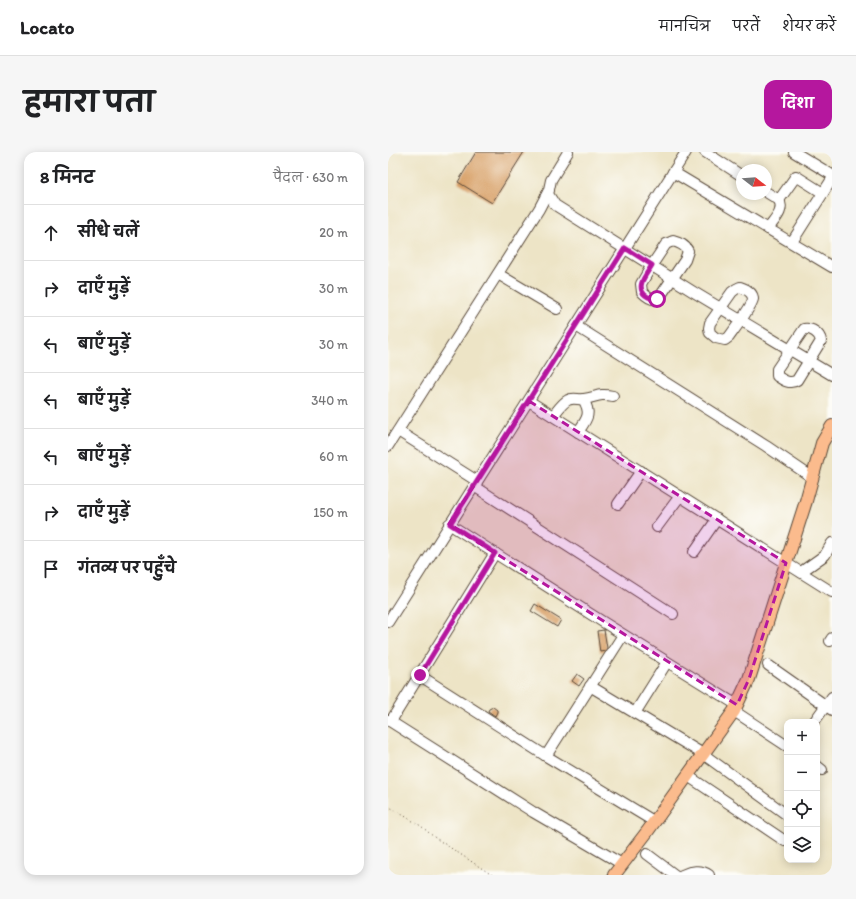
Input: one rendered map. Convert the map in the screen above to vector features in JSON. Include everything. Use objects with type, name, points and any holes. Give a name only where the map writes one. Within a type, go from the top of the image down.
[{"type":"main road","points":[[614,875],[688,776],[735,708],[749,679],[813,478],[822,443],[832,426]]},
{"type":"street","points":[[568,152],[551,180],[548,194],[555,205],[720,308],[832,375]]},
{"type":"street","points":[[388,622],[686,152]]},
{"type":"street","points":[[706,152],[736,172]]},
{"type":"street","points":[[794,152],[832,175]]},
{"type":"street","points":[[673,172],[768,229],[830,263]]},
{"type":"street","points":[[768,229],[780,212],[780,200],[796,176],[823,193]]},
{"type":"street","points":[[792,242],[832,179]]},
{"type":"street","points":[[388,446],[539,209],[549,190]]},
{"type":"street","points":[[772,195],[780,200]]},
{"type":"street","points":[[673,241],[684,246],[688,251],[686,260],[673,279],[659,298],[654,300],[642,292],[641,284],[652,265],[666,244],[673,241]]},
{"type":"street","points":[[498,274],[557,309]]},
{"type":"street","points":[[740,288],[752,295],[752,304],[741,320],[727,339],[716,338],[711,335],[709,328],[710,323],[736,289],[740,288]]},
{"type":"street","points":[[576,326],[813,478]]},
{"type":"street","points":[[804,329],[811,330],[819,335],[821,341],[809,362],[794,382],[783,380],[778,376],[776,371],[789,350],[804,329]]},
{"type":"street","points":[[553,416],[563,404],[569,400],[583,399],[597,394],[613,396]]},
{"type":"street","points":[[578,432],[588,414],[588,410],[583,399]]},
{"type":"street","points":[[529,401],[832,592]]},
{"type":"street","points":[[398,431],[475,484],[672,614]]},
{"type":"street","points":[[618,504],[641,471]]},
{"type":"street","points":[[657,527],[680,496]]},
{"type":"street","points":[[694,552],[717,519]]},
{"type":"street","points":[[450,524],[667,662],[735,708],[784,744]]},
{"type":"street","points":[[801,572],[825,555],[832,543]]},
{"type":"street","points":[[495,553],[420,675],[389,720],[533,812],[622,864]]},
{"type":"street","points":[[546,756],[623,635]]},
{"type":"street","points":[[635,713],[667,662]]},
{"type":"street","points":[[768,665],[829,708]]},
{"type":"street","points":[[420,675],[546,756],[654,822]]},
{"type":"street","points":[[590,686],[703,754],[784,813]]},
{"type":"street","points":[[817,719],[829,708],[832,697]]},
{"type":"street","points":[[688,776],[784,840]]},
{"type":"street","points":[[647,854],[675,875]]},
{"type":"street","points":[[682,875],[703,871],[709,875]]},
{"type":"path","points":[[388,806],[421,826],[434,837],[492,875]]},
{"type":"highlighted area","points":[[529,401],[786,563],[749,679],[737,705],[449,524]]},
{"type":"building","points":[[476,152],[524,152],[492,203],[458,182]]},
{"type":"building","points":[[535,604],[561,620],[557,627],[531,611]]},
{"type":"building","points":[[604,630],[607,648],[605,651],[600,652],[597,631]]},
{"type":"building","points":[[577,674],[584,679],[579,686],[572,681]]},
{"type":"building","points":[[493,707],[497,710],[495,716],[488,711]]},
{"type":"route","points":[[420,675],[495,553],[450,524],[625,248],[652,265],[641,284],[641,288],[642,292],[646,296],[654,300],[657,299]]}]
